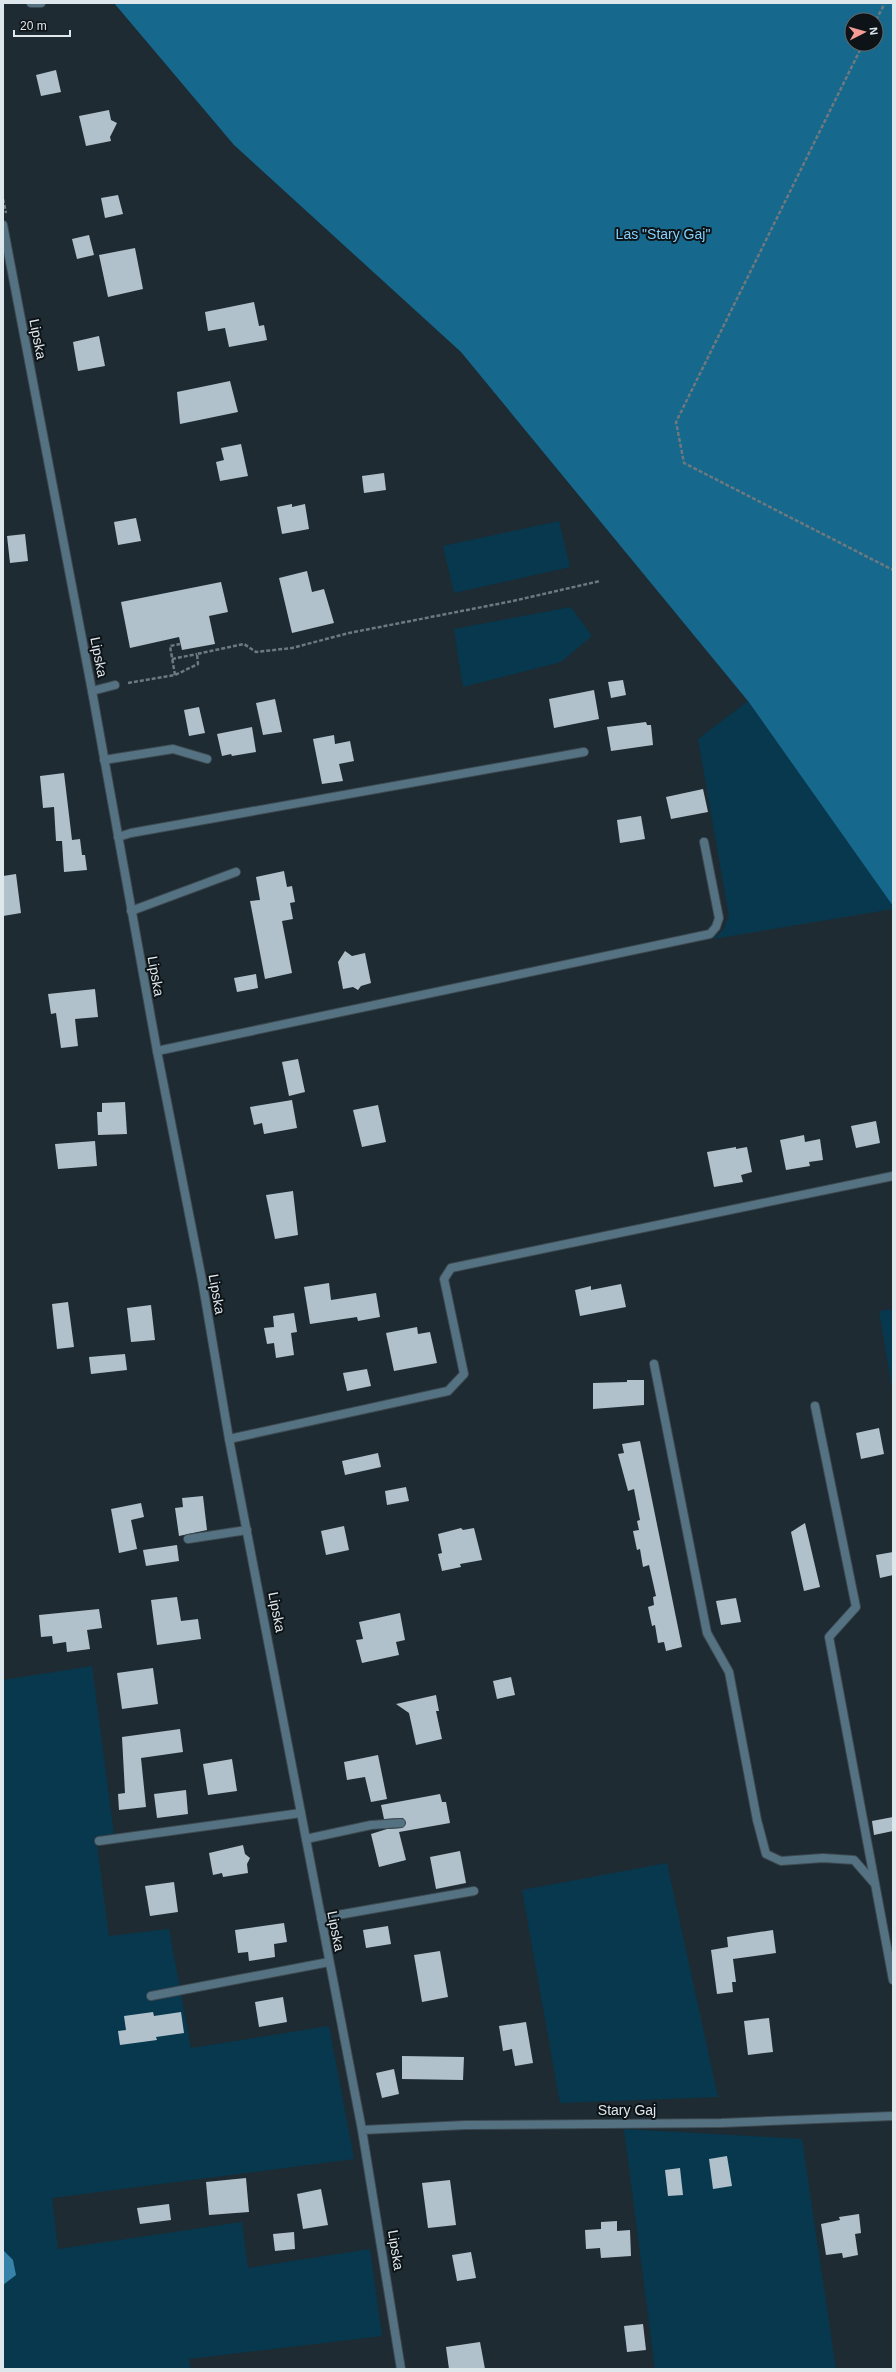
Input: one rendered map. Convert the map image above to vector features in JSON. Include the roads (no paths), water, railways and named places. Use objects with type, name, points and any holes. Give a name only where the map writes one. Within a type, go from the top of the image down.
[{"type":"street","points":[[31,3],[40,3]]},
{"type":"street","name":"Lipska","points":[[3,225],[92,691],[157,1051],[202,1280],[247,1530],[320,1918],[362,2130],[401,2369]]},
{"type":"street","points":[[92,691],[115,685]]},
{"type":"street","points":[[104,760],[173,749],[208,760]]},
{"type":"street","points":[[118,837],[131,833],[584,752]]},
{"type":"street","points":[[157,1051],[710,934],[716,927],[719,918],[704,842]]},
{"type":"street","points":[[131,911],[236,872]]},
{"type":"street","points":[[230,1438],[448,1391],[464,1374],[444,1279],[451,1268],[893,1176]]},
{"type":"street","points":[[654,1364],[707,1633],[729,1672],[766,1854],[781,1861],[823,1858],[854,1860],[875,1884]]},
{"type":"street","points":[[815,1406],[856,1607],[829,1637],[893,1980]]},
{"type":"street","points":[[188,1539],[247,1530]]},
{"type":"street","points":[[99,1841],[301,1813]]},
{"type":"street","points":[[306,1839],[371,1825],[401,1823]]},
{"type":"street","points":[[320,1918],[474,1890]]},
{"type":"street","points":[[151,1996],[329,1962]]},
{"type":"street","name":"Stary Gaj","points":[[362,2130],[466,2125],[721,2123],[893,2116]]},
{"type":"park label","name":"Las \"Stary Gaj\"","points":[[663,234]]}]
